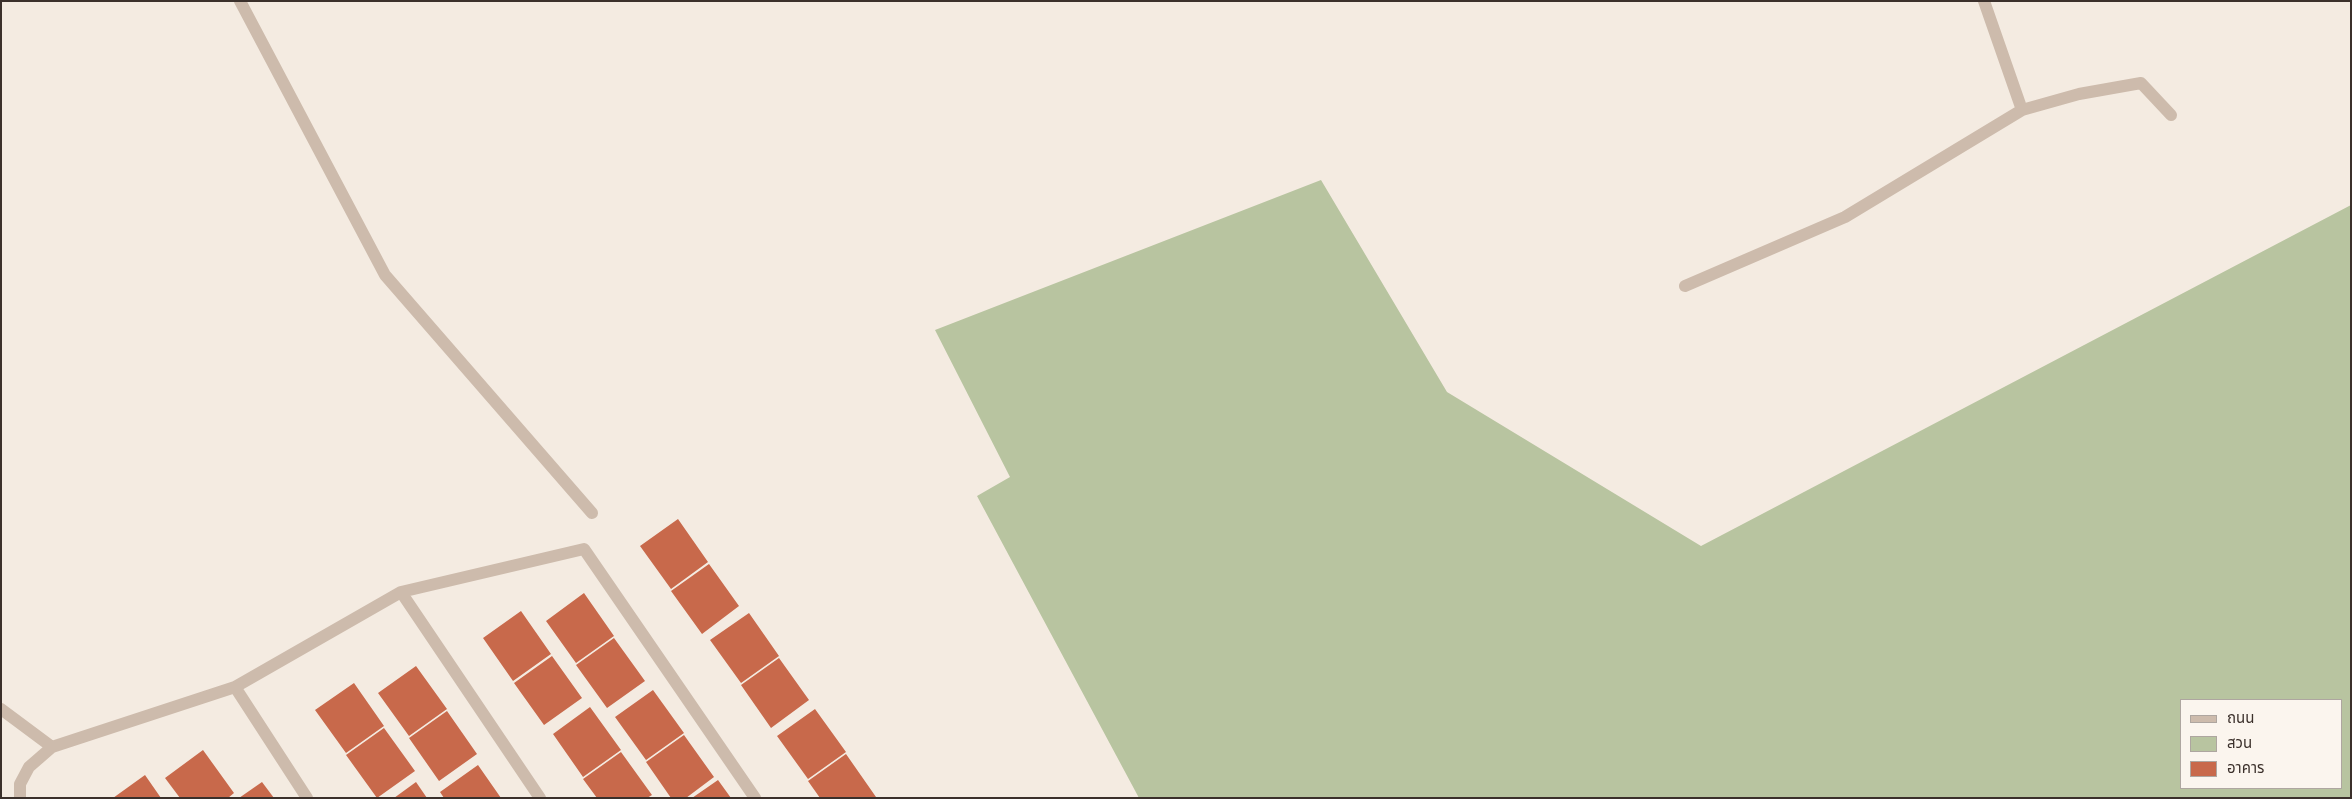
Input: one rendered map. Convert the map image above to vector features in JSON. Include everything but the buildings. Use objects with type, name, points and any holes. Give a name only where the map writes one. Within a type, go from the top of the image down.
[{"type":"street","points":[[240,1],[385,275],[592,513]]},
{"type":"street","points":[[1984,1],[2022,110]]},
{"type":"street","points":[[1685,286],[1845,217],[2022,110],[2079,94],[2142,83],[2171,115]]},
{"type":"street","points":[[20,798],[20,784],[29,767],[52,747],[235,687],[401,592],[584,549],[755,798]]},
{"type":"street","points":[[401,592],[540,798]]},
{"type":"street","points":[[235,687],[307,798]]},
{"type":"street","points":[[1,709],[52,747]]},
{"type":"green space","points":[[1321,180],[1447,392],[1701,546],[2351,205],[2351,798],[1139,798],[977,496],[1010,477],[935,330]]}]
